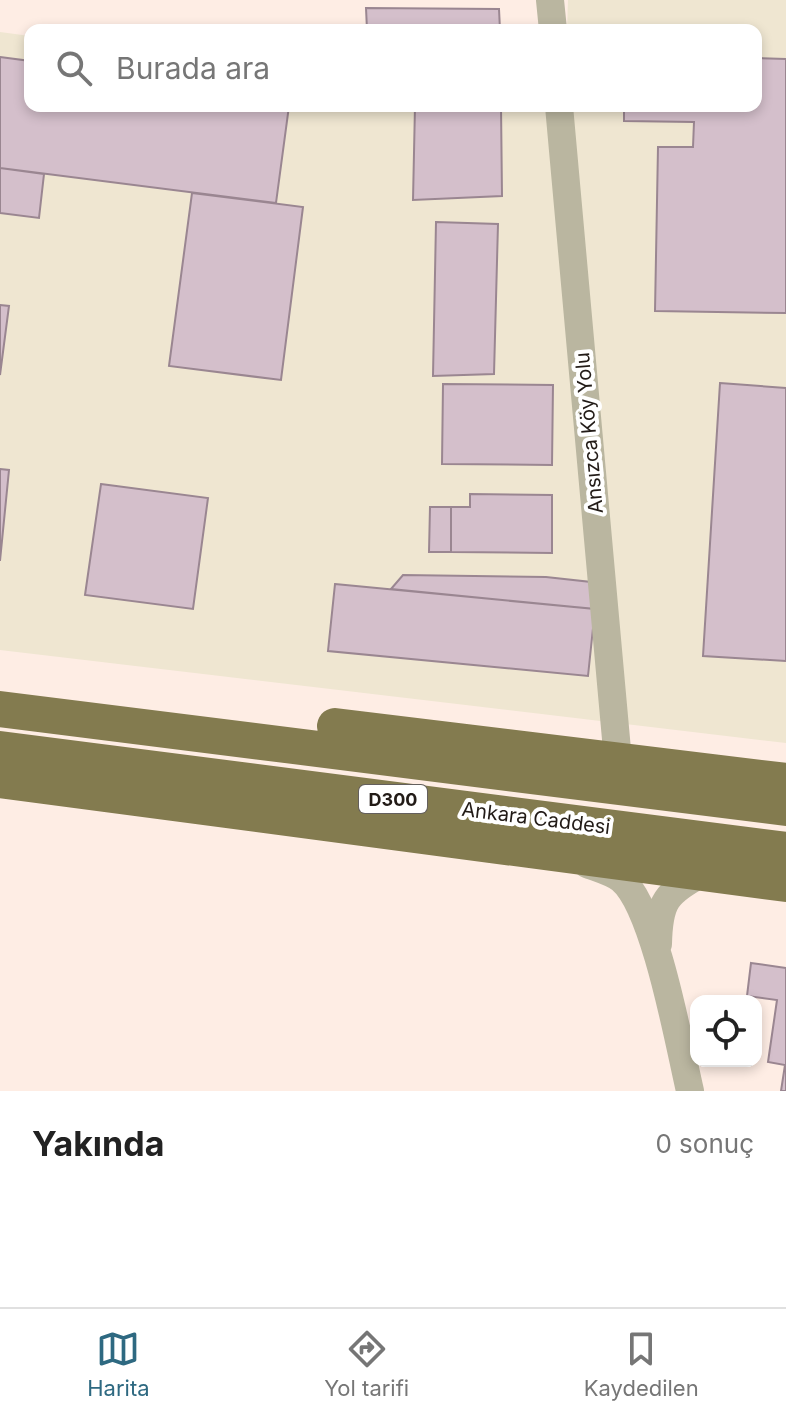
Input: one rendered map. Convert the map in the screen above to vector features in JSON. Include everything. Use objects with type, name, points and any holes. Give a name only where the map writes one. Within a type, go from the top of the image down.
[{"type":"highway","points":[[0,685],[786,781]]},
{"type":"highway","name":"Ankara Caddesi","points":[[0,709],[786,808]]},
{"type":"highway","name":"Ankara Caddesi","points":[[0,749],[786,850]]},
{"type":"highway","points":[[0,780],[786,884]]},
{"type":"street","points":[[550,0],[552,24]]},
{"type":"street","name":"Ansızca Köy Yolu","points":[[560,112],[618,761]]},
{"type":"street","points":[[568,855],[620,879],[641,909],[658,960],[690,1091]]},
{"type":"street","points":[[658,960],[658,928],[662,907],[672,890],[702,873]]},
{"type":"shaded area","points":[[568,0],[786,0],[786,743],[0,650],[0,32],[24,35],[24,112],[762,112],[762,24],[567,24]]},
{"type":"building","points":[[366,8],[499,9],[500,24],[367,24]]},
{"type":"building","points":[[0,57],[24,60],[24,112],[288,112],[276,203],[0,168]]},
{"type":"building","points":[[762,58],[786,59],[786,313],[655,311],[658,147],[693,147],[694,122],[624,121],[624,112],[762,112]]},
{"type":"building","points":[[415,112],[501,112],[502,196],[413,200]]},
{"type":"building","points":[[0,168],[44,174],[39,218],[0,213]]},
{"type":"building","points":[[192,193],[303,207],[281,380],[169,366]]},
{"type":"building","points":[[436,222],[498,224],[494,374],[433,376]]},
{"type":"building","points":[[0,305],[9,306],[0,375]]},
{"type":"building","points":[[720,383],[786,388],[786,661],[703,656]]},
{"type":"building","points":[[443,384],[553,385],[552,465],[442,464]]},
{"type":"building","points":[[0,469],[9,470],[0,561]]},
{"type":"building","points":[[101,484],[208,498],[193,609],[85,595]]},
{"type":"building","points":[[470,494],[552,495],[552,553],[451,552],[451,507],[470,507]]},
{"type":"building","points":[[430,507],[451,507],[451,552],[429,552]]},
{"type":"building","points":[[403,575],[546,577],[591,582],[595,609],[391,589]]},
{"type":"building","points":[[335,584],[595,609],[588,676],[328,651]]},
{"type":"building","points":[[751,963],[786,968],[786,1091],[781,1091],[785,1065],[768,1062],[777,1000],[762,998],[762,995],[747,995]]}]
